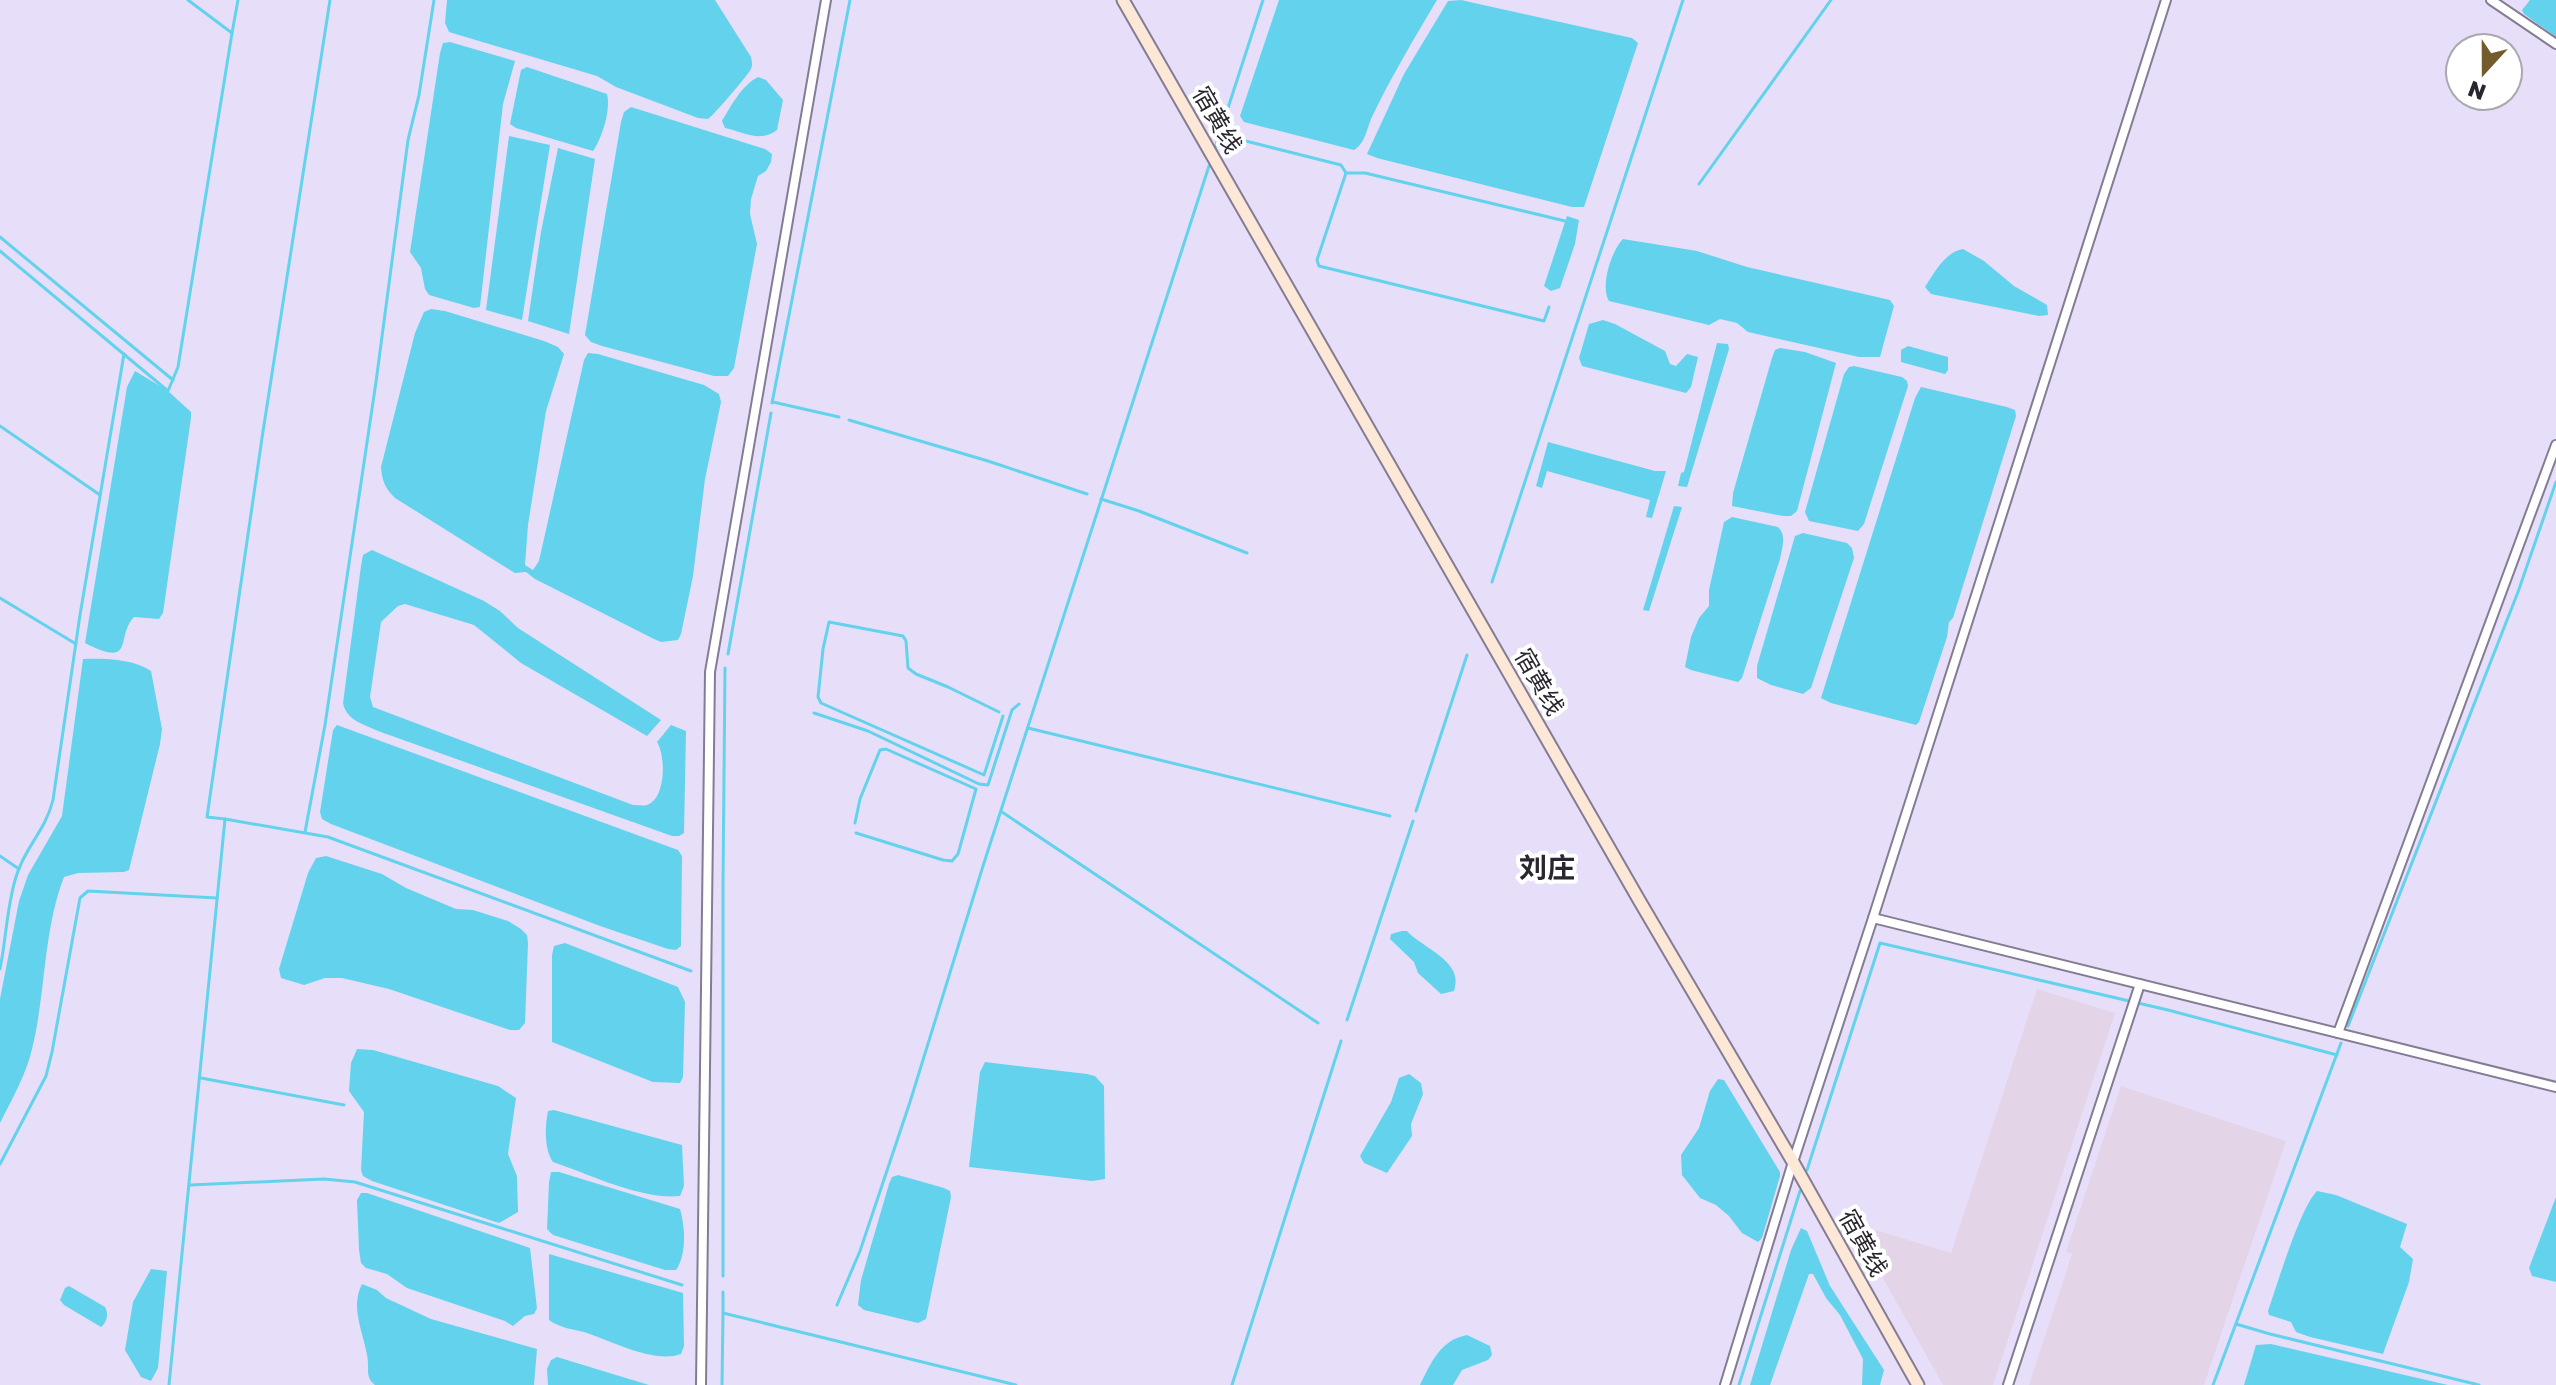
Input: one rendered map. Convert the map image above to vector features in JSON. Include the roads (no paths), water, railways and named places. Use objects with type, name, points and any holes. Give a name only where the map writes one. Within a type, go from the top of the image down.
[{"type":"main road","name":"宿黄线","points":[[1123,0],[1633,890],[1793,1162],[1918,1385]]},
{"type":"street","points":[[701,1385],[710,672],[826,0]]},
{"type":"street","points":[[1725,1385],[1793,1162],[2166,0]]},
{"type":"street","points":[[2491,0],[2556,44]]},
{"type":"street","points":[[2338,1033],[2556,445]]},
{"type":"street","points":[[1873,918],[2556,1087]]},
{"type":"street","points":[[2008,1385],[2140,984]]},
{"type":"water","points":[[447,0],[715,0],[751,57],[752,65],[744,79],[708,119],[698,118],[616,87],[597,76],[449,32],[445,23]]},
{"type":"water","points":[[1279,0],[1437,0],[1387,87],[1363,140],[1354,150],[1244,122],[1240,116]]},
{"type":"water","points":[[1461,0],[1632,38],[1638,43],[1584,207],[1572,207],[1367,154],[1404,74],[1448,1]]},
{"type":"water","points":[[2530,0],[2556,0],[2556,37],[2524,14],[2522,10]]},
{"type":"water","points":[[450,42],[515,61],[503,104],[480,307],[474,308],[429,295],[421,268],[410,252],[440,53],[443,43]]},
{"type":"water","points":[[527,67],[607,94],[605,124],[593,151],[510,124],[521,70]]},
{"type":"water","points":[[758,77],[766,80],[783,100],[777,130],[758,136],[725,128],[722,121],[733,103]]},
{"type":"water","points":[[631,107],[765,149],[772,154],[766,171],[758,176],[751,199],[750,214],[757,244],[734,368],[728,376],[714,376],[602,346],[591,342],[585,335],[621,122],[624,112]]},
{"type":"water","points":[[509,136],[550,145],[522,320],[486,310]]},
{"type":"water","points":[[558,148],[595,159],[569,334],[528,321]]},
{"type":"water","points":[[1567,216],[1579,220],[1575,244],[1560,288],[1551,291],[1544,286]]},
{"type":"water","points":[[1623,239],[1697,251],[1747,267],[1890,300],[1894,306],[1880,357],[1859,357],[1748,332],[1737,323],[1720,319],[1709,325],[1609,301],[1606,287],[1608,269]]},
{"type":"water","points":[[1963,249],[1984,261],[2014,286],[2047,305],[2048,315],[2039,316],[1931,294],[1925,287],[1936,270],[1951,254]]},
{"type":"water","points":[[431,309],[544,341],[558,347],[564,354],[546,411],[528,525],[525,565],[533,570],[539,561],[588,353],[704,385],[719,394],[721,402],[705,479],[693,576],[678,640],[661,642],[526,572],[515,573],[395,498],[389,491],[381,467],[415,333],[424,312]]},
{"type":"water","points":[[1603,320],[1665,351],[1670,364],[1676,366],[1687,354],[1698,357],[1691,387],[1686,393],[1582,366],[1579,358],[1589,324]]},
{"type":"water","points":[[1717,343],[1728,344],[1729,349],[1687,487],[1678,486],[1684,472]]},
{"type":"water","points":[[1908,346],[1948,357],[1948,370],[1945,374],[1901,362],[1901,350]]},
{"type":"water","points":[[1775,350],[1805,352],[1836,363],[1797,511],[1791,516],[1732,506],[1733,493],[1772,358]]},
{"type":"water","points":[[1854,366],[1902,377],[1908,386],[1864,524],[1858,531],[1809,521],[1805,512],[1844,374]]},
{"type":"water","points":[[135,371],[168,391],[191,412],[191,418],[163,613],[159,619],[134,617],[122,647],[112,653],[85,643],[127,387]]},
{"type":"water","points":[[1921,387],[2007,407],[2015,410],[2016,416],[1916,725],[1821,698]]},
{"type":"water","points":[[1548,442],[1655,471],[1666,471],[1652,518],[1646,517],[1650,500],[1547,471],[1542,488],[1536,486]]},
{"type":"water","points":[[1674,506],[1682,507],[1649,611],[1643,610]]},
{"type":"water","points":[[1732,517],[1778,527],[1783,538],[1780,559],[1742,678],[1738,682],[1685,667],[1691,637],[1699,618],[1709,606],[1709,590],[1724,522]]},
{"type":"water","points":[[1803,533],[1847,543],[1852,548],[1854,558],[1811,688],[1803,694],[1757,678],[1757,666],[1795,536]]},
{"type":"water","points":[[372,550],[484,601],[518,628],[661,720],[647,736],[521,663],[474,625],[405,604],[398,606],[381,622],[370,697],[373,707],[633,805],[647,805],[658,795],[663,767],[657,742],[671,725],[686,731],[684,833],[672,836],[378,731],[351,717],[343,703],[363,555]]},
{"type":"water","points":[[83,659],[128,662],[151,671],[162,729],[160,744],[129,870],[78,873],[64,877],[48,940],[32,1049],[0,1123],[0,999],[19,901],[28,875],[62,816]]},
{"type":"water","points":[[337,725],[678,850],[682,856],[681,946],[676,950],[668,949],[600,926],[322,819],[320,812],[333,730]]},
{"type":"water","points":[[326,856],[382,874],[456,909],[473,910],[508,921],[521,929],[527,935],[528,943],[525,1023],[519,1030],[510,1030],[389,989],[342,978],[325,978],[304,985],[281,978],[279,969],[308,873],[316,858]]},
{"type":"water","points":[[1407,931],[1448,963],[1456,981],[1454,991],[1441,994],[1418,973],[1414,962],[1390,939],[1391,934]]},
{"type":"water","points":[[565,943],[678,987],[685,1002],[683,1077],[680,1083],[653,1082],[552,1042],[552,955],[554,946]]},
{"type":"water","points":[[357,1049],[373,1050],[498,1086],[516,1098],[508,1154],[517,1176],[518,1212],[499,1223],[363,1176],[364,1112],[349,1091],[351,1063]]},
{"type":"water","points":[[985,1062],[1095,1076],[1104,1086],[1105,1179],[1092,1181],[969,1167],[980,1072]]},
{"type":"water","points":[[1409,1074],[1421,1083],[1423,1094],[1411,1124],[1412,1136],[1387,1173],[1364,1163],[1360,1156],[1391,1102],[1399,1078]]},
{"type":"water","points":[[1718,1079],[1724,1080],[1780,1172],[1762,1238],[1758,1242],[1742,1233],[1716,1205],[1700,1198],[1682,1175],[1681,1155],[1699,1128],[1710,1091]]},
{"type":"water","points":[[554,1110],[682,1145],[684,1186],[680,1196],[632,1190],[553,1162],[548,1151],[546,1130],[548,1111]]},
{"type":"water","points":[[551,1172],[680,1209],[684,1240],[676,1270],[665,1270],[553,1235],[547,1229]]},
{"type":"water","points":[[898,1175],[944,1188],[950,1191],[951,1197],[926,1319],[918,1323],[864,1310],[858,1305],[861,1280],[889,1184],[892,1177]]},
{"type":"water","points":[[2317,1191],[2336,1195],[2407,1224],[2400,1247],[2413,1259],[2409,1282],[2383,1354],[2310,1337],[2296,1332],[2291,1322],[2269,1315],[2296,1230]]},
{"type":"water","points":[[361,1193],[530,1248],[537,1308],[534,1314],[525,1316],[513,1326],[407,1288],[387,1274],[366,1268],[361,1263],[359,1250],[357,1200]]},
{"type":"water","points":[[2556,1197],[2556,1282],[2532,1276],[2529,1268]]},
{"type":"water","points":[[1801,1228],[1807,1231],[1830,1286],[1884,1370],[1880,1385],[1862,1385],[1863,1359],[1840,1315],[1813,1274],[1809,1274],[1770,1385],[1750,1385],[1791,1250]]},
{"type":"water","points":[[549,1254],[683,1293],[684,1346],[681,1354],[646,1354],[549,1320]]},
{"type":"water","points":[[151,1269],[167,1271],[158,1368],[151,1381],[141,1377],[125,1350],[133,1302]]},
{"type":"water","points":[[362,1284],[431,1319],[537,1349],[534,1385],[375,1385],[368,1375],[367,1355],[358,1320],[357,1302]]},
{"type":"water","points":[[69,1286],[105,1307],[107,1318],[101,1327],[60,1300]]},
{"type":"water","points":[[1467,1335],[1490,1346],[1492,1355],[1488,1360],[1462,1370],[1453,1385],[1420,1385],[1443,1347]]},
{"type":"water","points":[[2271,1344],[2448,1385],[2244,1385],[2256,1345]]},
{"type":"water","points":[[557,1357],[649,1385],[548,1385],[547,1369],[551,1360]]},
{"type":"waterway","points":[[0,251],[168,391],[178,367],[232,33],[188,0]]},
{"type":"waterway","points":[[232,33],[238,0]]},
{"type":"waterway","points":[[225,819],[207,817],[330,0]]},
{"type":"waterway","points":[[305,832],[325,725],[408,140],[419,95],[434,0]]},
{"type":"waterway","points":[[772,403],[850,0]]},
{"type":"waterway","points":[[1215,148],[1263,0]]},
{"type":"waterway","points":[[1492,582],[1683,0]]},
{"type":"waterway","points":[[1699,184],[1831,0]]},
{"type":"waterway","points":[[1222,135],[1341,165],[1346,173]]},
{"type":"waterway","points":[[837,1305],[860,1251],[910,1102],[1209,166]]},
{"type":"waterway","points":[[1549,307],[1544,321],[1319,266],[1317,260],[1346,173],[1365,173],[1565,221]]},
{"type":"waterway","points":[[0,237],[173,380]]},
{"type":"waterway","points":[[0,969],[16,877],[53,800],[80,615],[124,354]]},
{"type":"waterway","points":[[773,402],[839,417]]},
{"type":"waterway","points":[[728,654],[771,413]]},
{"type":"waterway","points":[[849,420],[1087,494]]},
{"type":"waterway","points":[[0,426],[100,495]]},
{"type":"waterway","points":[[2348,1026],[2518,592],[2556,482]]},
{"type":"waterway","points":[[1101,499],[1247,553]]},
{"type":"waterway","points":[[0,598],[76,644]]},
{"type":"waterway","points":[[999,712],[908,668],[903,636],[829,622],[818,697],[821,703],[984,775],[1003,716]]},
{"type":"waterway","points":[[1416,811],[1467,655]]},
{"type":"waterway","points":[[723,1276],[725,668]]},
{"type":"waterway","points":[[814,713],[868,731],[979,784],[988,785],[1012,710],[1019,704]]},
{"type":"waterway","points":[[1028,728],[1390,816]]},
{"type":"waterway","points":[[855,823],[860,799],[880,750],[886,749],[976,789],[958,854],[952,861],[856,833]]},
{"type":"waterway","points":[[1002,812],[1318,1023]]},
{"type":"waterway","points":[[169,1385],[225,819],[328,837],[691,971]]},
{"type":"waterway","points":[[1347,1020],[1413,821]]},
{"type":"waterway","points":[[0,856],[19,869]]},
{"type":"waterway","points":[[0,1164],[46,1076],[80,898],[88,891],[217,898]]},
{"type":"waterway","points":[[1807,1170],[1880,943],[2168,1010],[2337,1055]]},
{"type":"waterway","points":[[1232,1385],[1341,1041]]},
{"type":"waterway","points":[[2213,1385],[2341,1043]]},
{"type":"waterway","points":[[201,1078],[344,1105]]},
{"type":"waterway","points":[[190,1185],[324,1179],[355,1182],[682,1285]]},
{"type":"waterway","points":[[1739,1385],[1800,1191]]},
{"type":"waterway","points":[[723,1292],[723,1313]]},
{"type":"waterway","points":[[722,1385],[723,1313],[1016,1385]]},
{"type":"waterway","points":[[2236,1324],[2479,1385]]},
{"type":"district","name":"刘庄","points":[[1547,868]]}]
